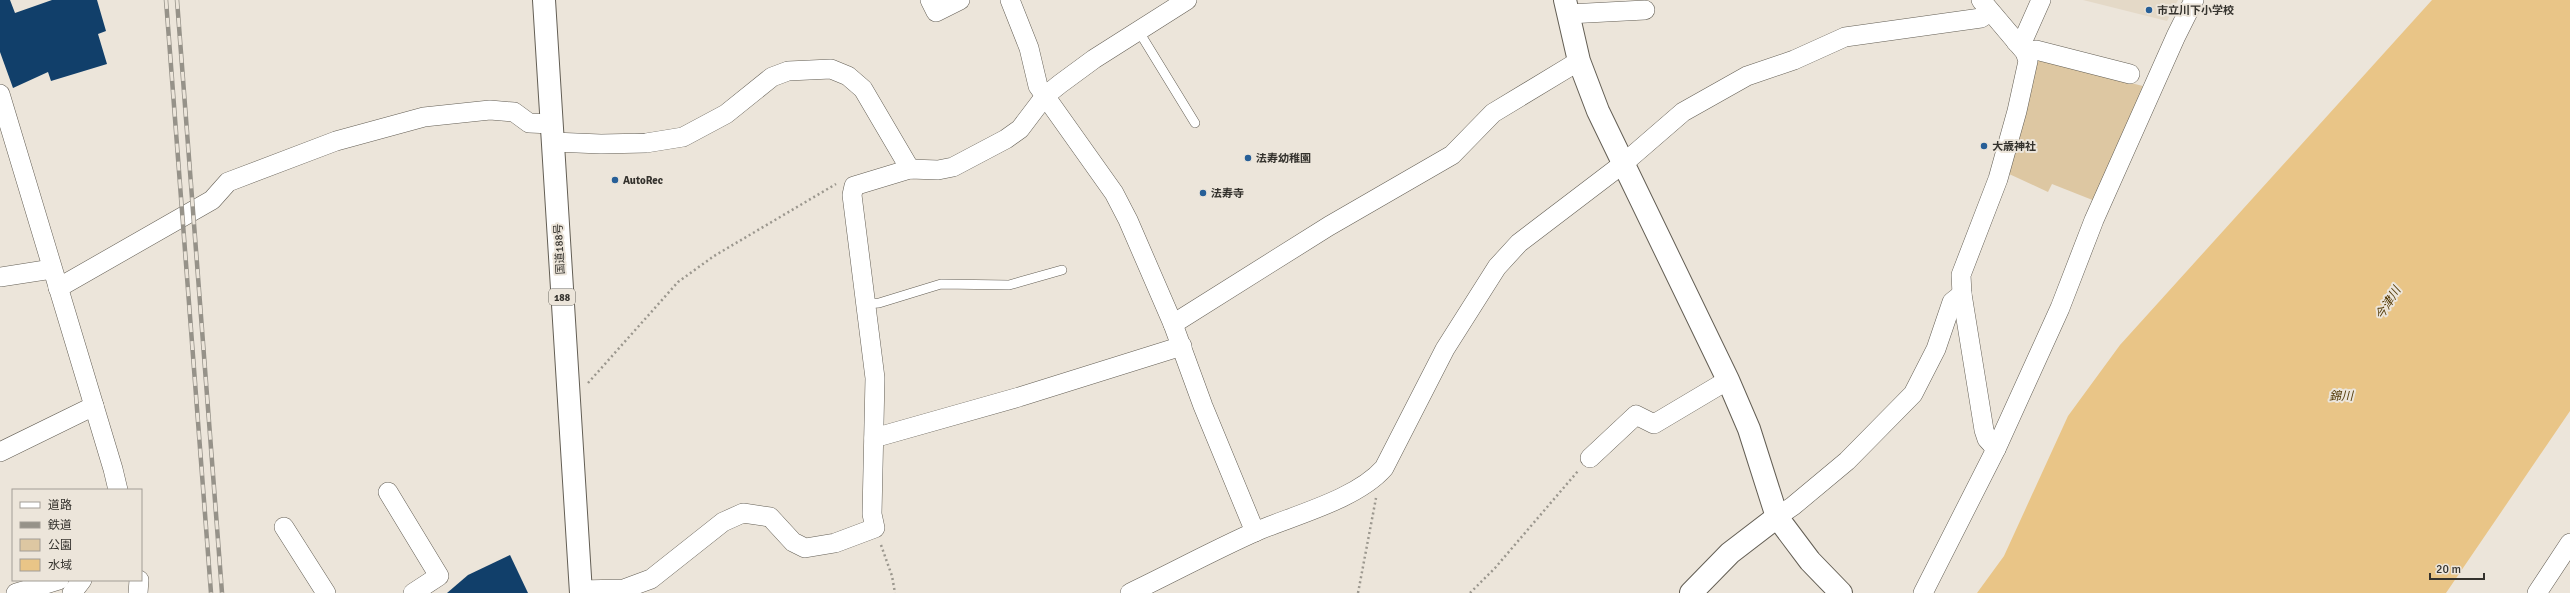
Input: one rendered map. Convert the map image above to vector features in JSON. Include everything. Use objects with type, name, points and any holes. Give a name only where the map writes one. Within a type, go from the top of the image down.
[{"type":"main road","name":"国道188号","points":[[544,0],[580,592]]},
{"type":"main road","points":[[1566,7],[1580,61],[1598,111],[1728,380],[1749,429],[1777,517],[1810,561],[1841,593]]},
{"type":"main road","points":[[1691,593],[1730,553],[1777,517]]},
{"type":"street","points":[[930,0],[936,12],[960,0]]},
{"type":"street","points":[[1010,0],[1029,48],[1038,86],[1114,193],[1128,220],[1182,346],[1202,406],[1255,532]]},
{"type":"street","points":[[580,592],[624,588],[651,579],[723,522],[743,513],[770,517],[793,542],[805,548],[834,543],[875,528],[872,514],[875,378],[852,194],[854,186],[910,169],[938,170],[953,166],[1006,139],[1020,129],[1045,96],[1094,59],[1187,0]]},
{"type":"street","points":[[2021,47],[2041,0]]},
{"type":"street","points":[[1923,593],[1996,449],[2060,308],[2094,220],[2176,36],[2194,0]]},
{"type":"street","points":[[1986,6],[2021,47],[2028,61],[2017,111],[1998,179],[1962,275],[1962,294],[1984,430],[1987,439],[1996,449]]},
{"type":"street","points":[[1130,593],[1255,532],[1342,496],[1376,478],[1384,468],[1445,348],[1497,267],[1519,243],[1624,164],[1683,112],[1747,76],[1794,60],[1845,37],[1982,18],[1986,6]]},
{"type":"street","points":[[1566,7],[1645,10]]},
{"type":"street","points":[[2021,47],[2130,74]]},
{"type":"street","points":[[1173,324],[1329,226],[1452,155],[1493,113],[1580,61]]},
{"type":"street","points":[[58,288],[212,200],[228,182],[336,141],[424,117],[490,110],[514,112],[529,123],[552,133],[616,144],[646,143],[683,137],[726,114],[772,76],[788,71],[831,69],[848,76],[863,89],[910,169]]},
{"type":"street","points":[[0,94],[118,489]]},
{"type":"street","points":[[0,277],[52,269]]},
{"type":"street","points":[[1777,517],[1793,506],[1847,461],[1913,394],[1936,349],[1952,302],[1962,294]]},
{"type":"street","points":[[874,438],[1019,397],[1182,346]]},
{"type":"street","points":[[1590,458],[1636,415],[1654,424],[1728,380]]},
{"type":"street","points":[[0,452],[94,406]]},
{"type":"street","points":[[388,492],[439,576],[413,593]]},
{"type":"street","points":[[284,527],[326,593]]},
{"type":"street","points":[[2537,593],[2570,543]]},
{"type":"street","points":[[16,593],[56,581]]},
{"type":"street","points":[[138,593],[139,581]]},
{"type":"lane","points":[[1138,30],[1195,123]]},
{"type":"lane","points":[[865,304],[879,303],[941,284],[1009,285],[1062,270]]},
{"type":"path","points":[[567,394],[584,388],[678,282],[714,256],[836,184],[854,186]]},
{"type":"path","points":[[1470,593],[1495,568],[1590,458]]},
{"type":"path","points":[[1358,593],[1378,490],[1376,478]]},
{"type":"path","points":[[875,528],[892,576],[895,593]]},
{"type":"shaded area","name":"市立川下小学校","points":[[2083,0],[2178,0],[2167,21]]},
{"type":"green space","points":[[2037,60],[2143,86],[2095,201],[2052,184],[2048,192],[2007,173]]},
{"type":"water","name":"錦川","points":[[2432,0],[2570,0],[2570,411],[2446,593],[1977,593],[2004,556],[2068,416],[2120,345]]},
{"type":"building","points":[[0,0],[10,0],[15,13],[52,0],[97,0],[106,31],[98,34],[107,64],[51,81],[48,72],[13,88],[0,52]]},
{"type":"building","points":[[510,555],[528,593],[447,593],[468,575]]},
{"type":"railway","points":[[166,0],[211,593]]},
{"type":"railway","points":[[177,0],[222,593]]},
{"type":"place","name":"市立川下小学校","points":[[2149,10]]},
{"type":"place","name":"大歳神社","points":[[1984,146]]},
{"type":"place","name":"法寿幼稚園","points":[[1248,158]]},
{"type":"place","name":"AutoRec","points":[[615,180]]},
{"type":"place","name":"法寿寺","points":[[1203,193]]},
{"type":"water label","name":"今津川","points":[[2388,303]]}]
